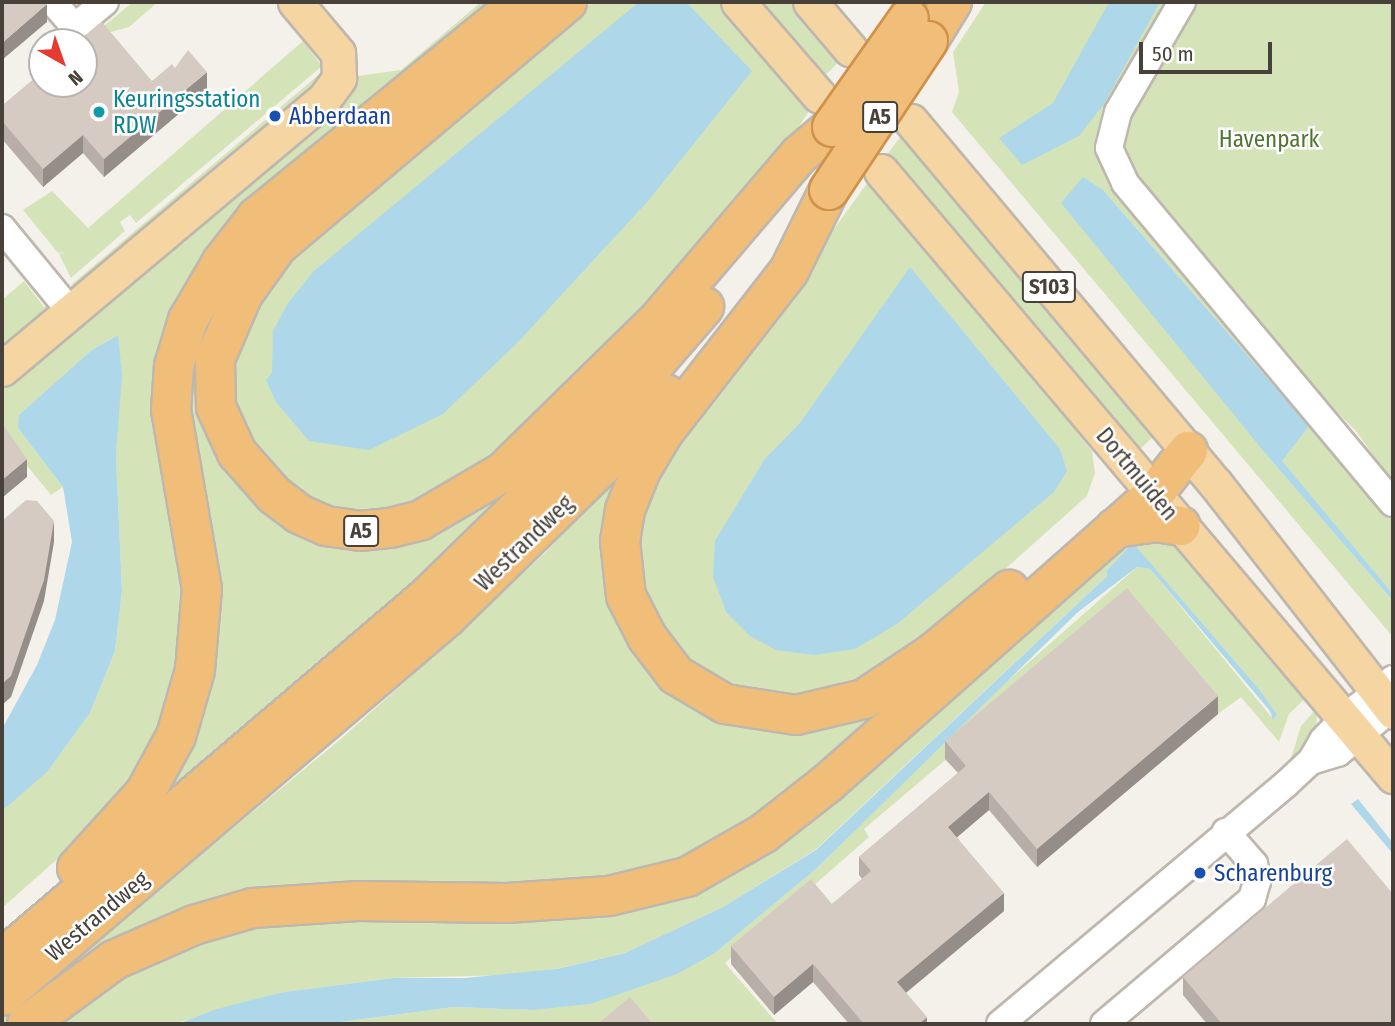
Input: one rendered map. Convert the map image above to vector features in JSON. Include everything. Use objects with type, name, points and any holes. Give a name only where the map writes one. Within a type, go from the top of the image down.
[{"type":"highway","points":[[2,939],[93,853],[145,793],[176,736],[195,670],[202,589],[171,410],[174,366],[188,320],[222,262],[257,217],[521,2]]},
{"type":"highway","name":"A5","points":[[567,2],[278,245],[243,294],[215,359],[216,407],[237,453],[274,495],[299,514],[337,528],[390,528],[421,520],[503,472],[812,171]]},
{"type":"highway","name":"Westrandweg","points":[[2,959],[352,664],[502,527],[676,340],[812,171],[825,112],[919,20],[952,2]]},
{"type":"highway","name":"Westrandweg","points":[[2,996],[385,673],[543,526],[671,389],[812,171],[919,20]]},
{"type":"highway","name":"A5","points":[[812,171],[789,271],[663,433],[625,510],[620,541],[626,596],[647,638],[677,675],[725,704],[769,714],[796,715],[864,699],[933,653],[1146,485]]},
{"type":"highway","points":[[27,1024],[114,960],[194,925],[253,908],[609,896],[687,877],[764,833],[829,782],[1115,528],[1146,485],[1188,451]]},
{"type":"highway","points":[[1115,528],[1156,522],[1181,526]]},
{"type":"main road","points":[[2,369],[324,99],[339,78],[338,53],[295,2]]},
{"type":"main road","points":[[738,2],[825,112]]},
{"type":"main road","points":[[810,2],[850,49]]},
{"type":"main road","name":"S103","points":[[911,121],[1188,451],[1390,700]]},
{"type":"main road","name":"Dortmuiden","points":[[881,171],[1393,776]]},
{"type":"street","points":[[53,2],[75,27],[105,2]]},
{"type":"street","points":[[1182,2],[1118,111],[1109,148],[1125,183],[1393,503]]},
{"type":"street","points":[[2,228],[71,312]]},
{"type":"street","points":[[1000,1024],[1311,761],[1323,740],[1352,728],[1390,700]]},
{"type":"street","points":[[1104,1024],[1252,899],[1257,882],[1254,863],[1226,832]]},
{"type":"green space","points":[[133,2],[158,2],[129,27],[108,33],[104,26]]},
{"type":"green space","points":[[481,2],[500,2],[180,304],[186,582],[182,661],[154,747],[89,831],[2,908],[2,809],[47,772],[90,713],[115,651],[122,591],[116,455],[118,335],[92,350],[18,428],[63,487],[51,495],[2,435],[2,381],[345,96],[358,76],[401,70]]},
{"type":"green space","points":[[592,2],[719,2],[809,111],[781,155],[746,195],[549,404],[459,480],[400,511],[354,515],[295,495],[261,462],[232,392],[232,352],[282,260]]},
{"type":"green space","points":[[750,2],[793,2],[842,59],[817,83]]},
{"type":"green space","points":[[986,2],[1175,2],[1102,135],[1393,515],[1393,594],[1281,461],[1309,426],[1103,190],[1270,459],[1393,601],[1393,637],[952,112],[959,92],[953,52]]},
{"type":"green space","name":"Havenpark","points":[[1190,2],[1393,2],[1393,485],[1357,432],[1275,350],[1248,305],[1126,163],[1120,140],[1125,116]]},
{"type":"green space","points":[[303,41],[322,66],[136,223],[130,215],[120,222],[125,231],[71,278],[59,254],[66,252],[58,253],[23,210],[52,191],[88,228]]},
{"type":"green space","points":[[323,71],[316,92],[87,285],[71,285]]},
{"type":"green space","points":[[907,128],[1157,433],[1135,454],[883,160]]},
{"type":"green space","points":[[868,182],[926,240],[1092,451],[1095,473],[1087,496],[913,651],[863,684],[818,698],[759,697],[722,685],[692,666],[647,606],[638,565],[642,524],[658,472]]},
{"type":"green space","points":[[24,281],[44,307],[49,305],[43,322],[2,356],[2,300]]},
{"type":"green space","points":[[228,300],[230,454],[377,540],[660,335],[483,521],[144,815],[196,710],[189,377],[205,319]]},
{"type":"green space","points":[[649,440],[613,518],[683,690],[891,704],[808,791],[635,883],[287,893],[15,1024],[2,1024],[2,1019],[342,738],[447,644],[547,551]]},
{"type":"green space","points":[[1161,532],[1197,560],[1266,655],[1309,695],[1289,714],[1279,742],[1241,697],[1218,714],[1127,606],[864,829],[869,837],[725,963],[778,1024],[327,1024],[454,1007],[532,1010],[715,953],[816,869],[986,700],[1137,567],[1150,569],[1273,719],[1277,714],[1258,688],[1133,544],[1106,571],[1107,576],[815,850],[723,907],[625,953],[556,969],[509,975],[394,978],[284,992],[174,1024],[53,1024],[135,969],[244,927],[696,885],[1131,534]]},
{"type":"green space","points":[[1318,707],[1315,737],[1288,768],[1301,726]]},
{"type":"water","points":[[639,2],[686,2],[752,71],[648,201],[519,341],[443,414],[369,450],[309,441],[276,402],[266,380],[272,373],[273,331],[288,303],[314,271]]},
{"type":"water","points":[[1109,2],[1160,2],[1104,104],[1079,136],[1022,165],[999,138],[1053,103]]},
{"type":"water","points":[[1083,177],[1103,190],[1309,426],[1282,461],[1393,594],[1393,601],[1270,459],[1061,203]]},
{"type":"water","points":[[910,267],[1060,449],[1067,471],[1054,492],[897,624],[855,649],[814,655],[776,650],[750,636],[726,612],[713,577],[715,541],[764,460],[800,423]]},
{"type":"water","points":[[118,335],[122,375],[116,455],[122,591],[115,651],[90,713],[47,772],[2,811],[2,729],[37,665],[55,620],[72,542],[63,487],[18,428],[19,415],[92,350]]},
{"type":"water","points":[[1133,543],[1258,688],[1277,714],[1273,720],[1270,711],[1150,569],[1137,567],[1078,612],[816,869],[715,953],[677,974],[590,1004],[532,1010],[454,1007],[326,1024],[178,1024],[217,1009],[284,992],[394,978],[465,978],[557,969],[625,953],[723,907],[816,850],[1107,576],[1106,571]]},
{"type":"water","points":[[1358,799],[1393,843],[1393,854],[1351,804]]},
{"type":"building","points":[[2,2],[45,2],[47,4],[2,43]]},
{"type":"building","name":"Keuringsstation RDW","points":[[102,22],[152,81],[172,64],[175,68],[188,50],[207,72],[104,159],[83,135],[43,169],[2,121],[2,106],[28,84],[28,98],[98,98],[98,28],[95,28]]},
{"type":"building","points":[[2,423],[27,459],[2,480]]},
{"type":"building","points":[[26,500],[37,501],[54,521],[44,580],[11,676],[2,684],[2,521]]},
{"type":"building","points":[[1127,588],[1218,696],[1037,849],[989,792],[948,827],[1004,893],[897,982],[927,1017],[919,1024],[864,1024],[813,964],[774,997],[731,946],[811,879],[832,904],[871,871],[859,857],[966,766],[945,741]]},
{"type":"building","points":[[1347,839],[1393,894],[1393,1024],[1222,1024],[1183,977]]},
{"type":"building","points":[[630,997],[653,1024],[598,1024]]},
{"type":"place","name":"Keuringsstation RDW","points":[[99,112]]},
{"type":"place","name":"Abberdaan","points":[[275,116]]},
{"type":"place","name":"Scharenburg","points":[[1200,873]]}]
